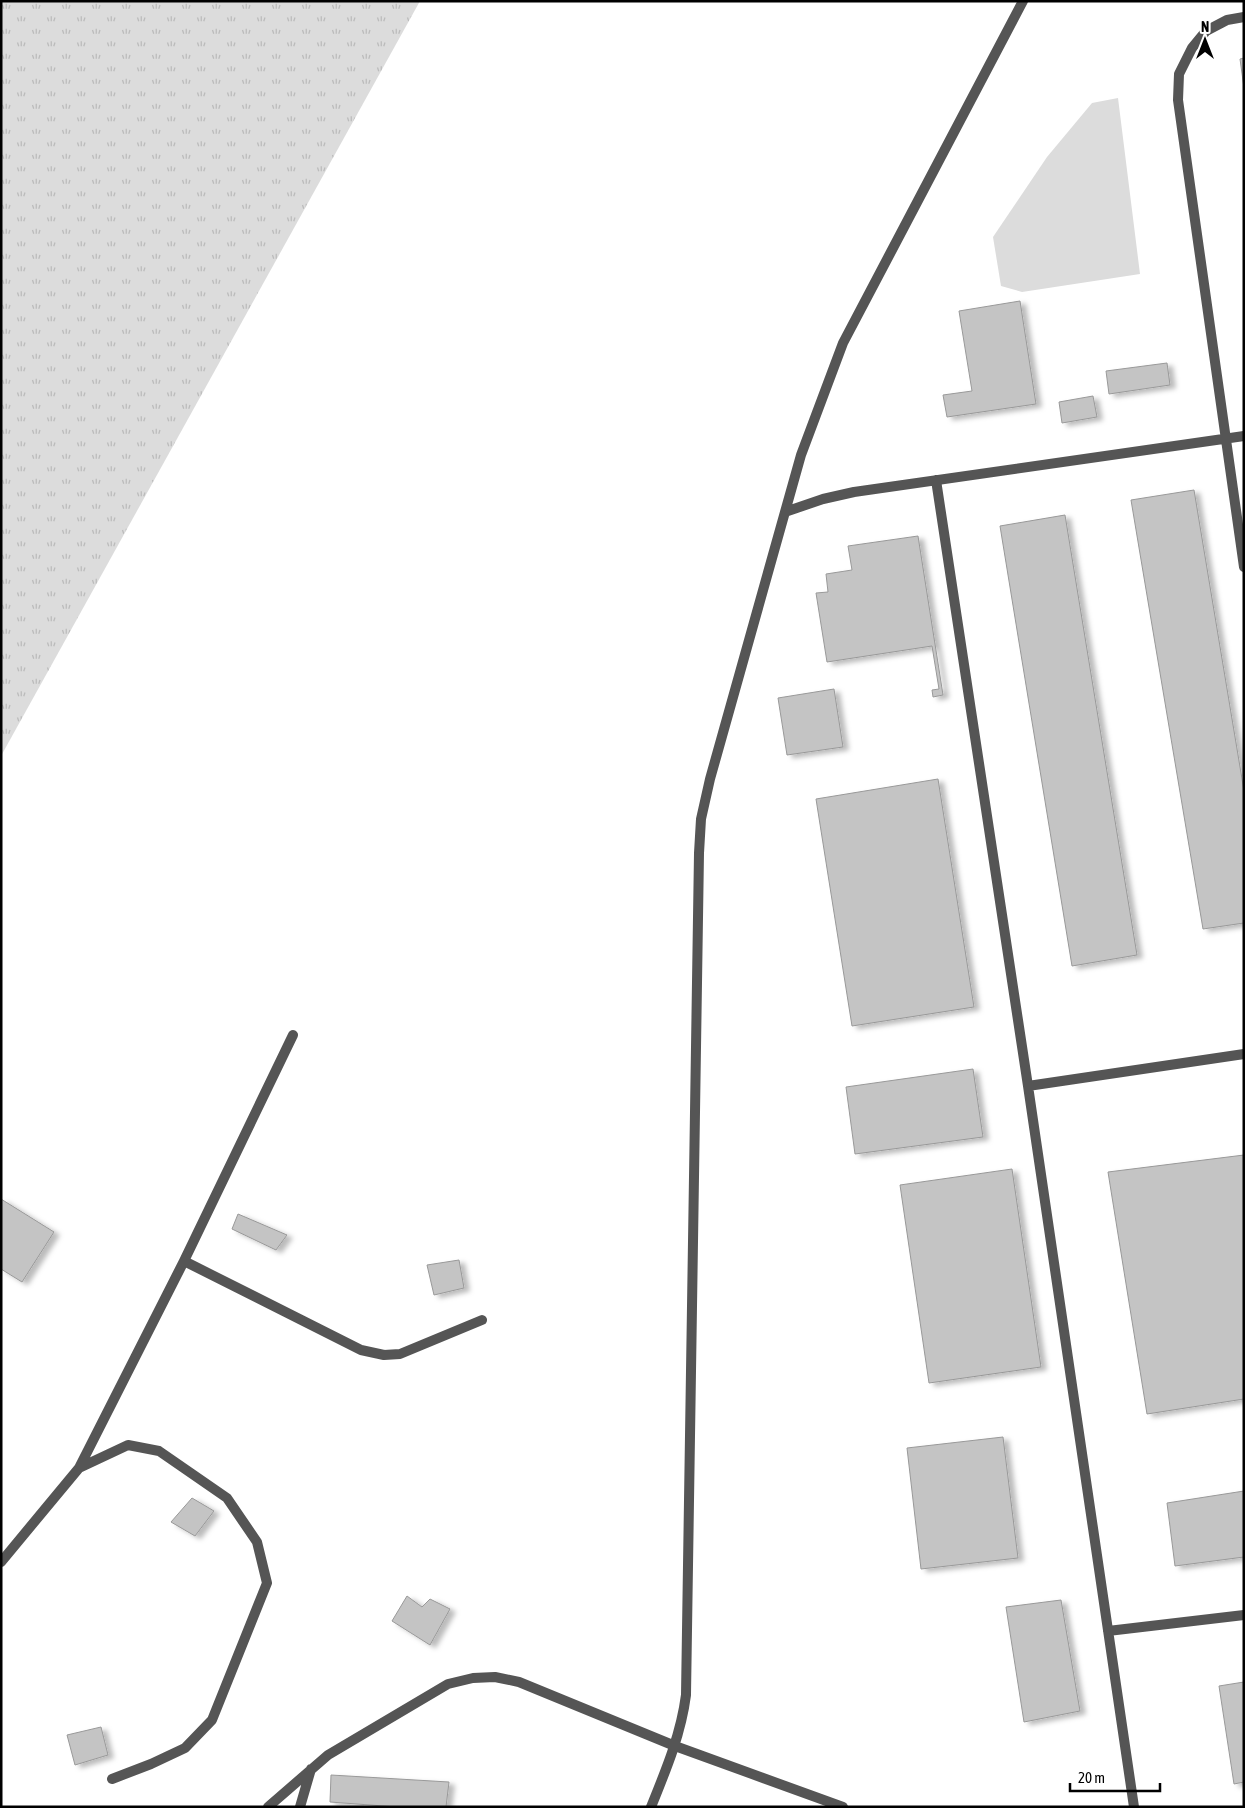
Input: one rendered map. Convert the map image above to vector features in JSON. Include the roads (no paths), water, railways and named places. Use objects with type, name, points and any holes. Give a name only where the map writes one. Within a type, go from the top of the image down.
[{"type":"lane","points":[[651,1807],[675,1746],[686,1695],[698,882],[701,819],[710,779],[784,512],[801,456],[843,343],[1023,1]]},
{"type":"lane","points":[[1244,17],[1227,20],[1206,31],[1192,48],[1179,74],[1178,100],[1244,567]]},
{"type":"lane","points":[[784,512],[823,499],[854,492],[1244,436]]},
{"type":"lane","points":[[936,480],[1028,1086],[1134,1807]]},
{"type":"lane","points":[[1,1562],[78,1468],[184,1261],[293,1034]]},
{"type":"lane","points":[[1028,1086],[1244,1054]]},
{"type":"lane","points":[[184,1261],[361,1350],[384,1355],[400,1354],[482,1320]]},
{"type":"lane","points":[[78,1468],[128,1445],[159,1451],[227,1498],[257,1542],[267,1583],[212,1720],[185,1748],[112,1779]]},
{"type":"lane","points":[[1108,1631],[1244,1616]]},
{"type":"lane","points":[[268,1807],[328,1755],[448,1684],[473,1678],[495,1678],[519,1682],[675,1746],[843,1807]]},
{"type":"lane","points":[[300,1807],[312,1768]]}]
